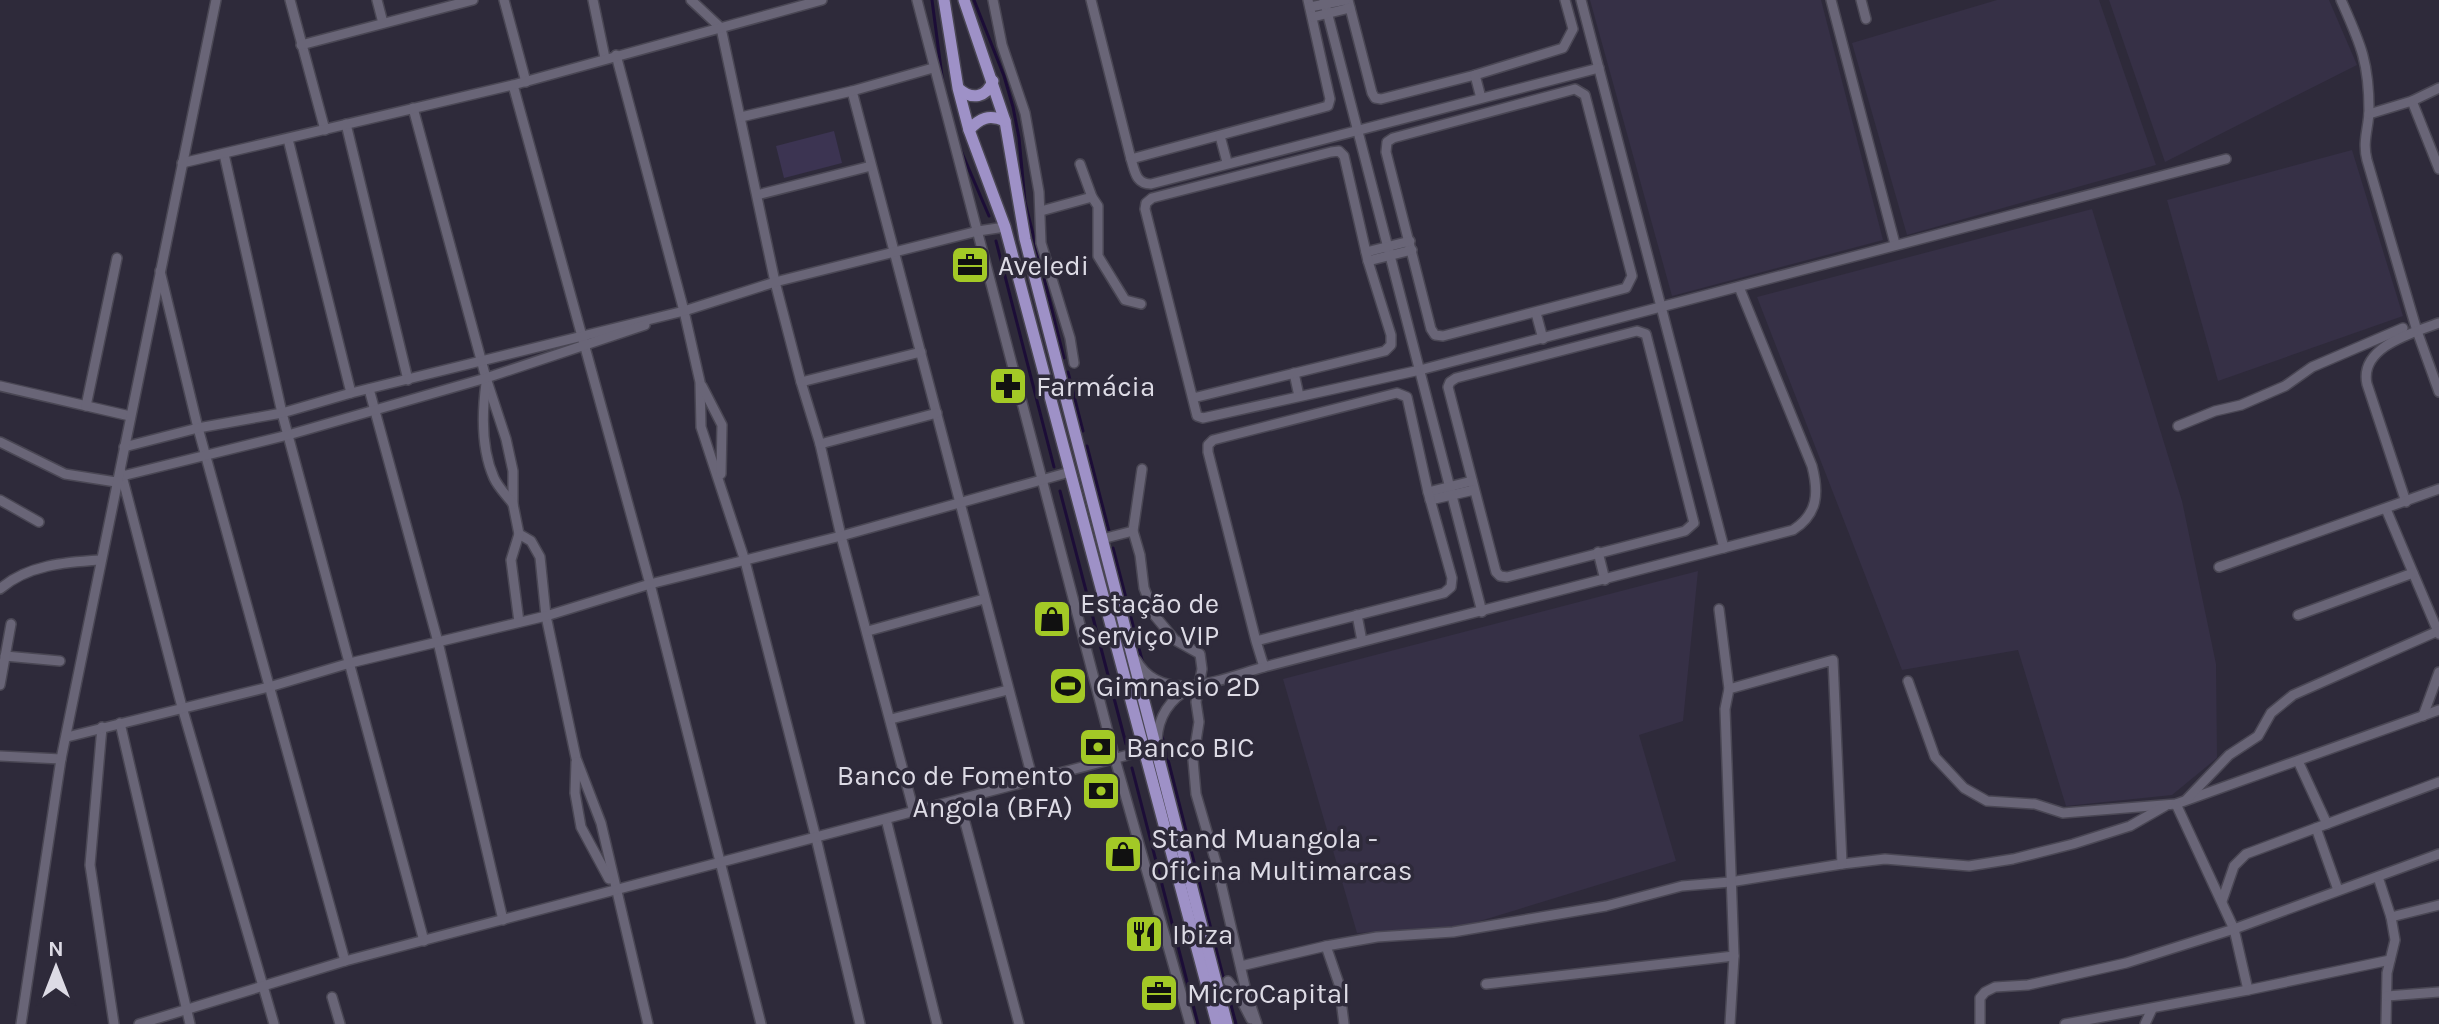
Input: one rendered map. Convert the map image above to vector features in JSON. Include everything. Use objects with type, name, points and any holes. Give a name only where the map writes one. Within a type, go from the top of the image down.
[{"type":"main road","points":[[944,0],[958,88],[969,130],[1005,227],[1217,1024]]},
{"type":"main road","points":[[964,0],[1005,121],[1022,223],[1108,538],[1131,650],[1156,748],[1222,982],[1227,1024]]},
{"type":"main road","points":[[958,88],[965,94],[979,96],[990,88],[993,81]]},
{"type":"main road","points":[[969,130],[986,117],[1005,121]]},
{"type":"street","points":[[21,1024],[61,759],[216,0]]},
{"type":"street","points":[[290,0],[325,130]]},
{"type":"street","points":[[377,0],[383,23]]},
{"type":"street","points":[[301,45],[383,23],[438,4],[473,0]]},
{"type":"street","points":[[504,0],[526,82]]},
{"type":"street","points":[[593,0],[605,58]]},
{"type":"street","points":[[691,0],[721,28],[775,282],[820,444],[841,536],[914,812]]},
{"type":"street","points":[[182,163],[526,82],[822,0]]},
{"type":"street","points":[[917,0],[1115,759],[1190,1024]]},
{"type":"street","points":[[993,0],[1002,45],[1025,113],[1041,211],[1041,243],[1070,338],[1074,363]]},
{"type":"street","points":[[1091,0],[1131,159],[1137,179],[1144,184],[1599,68]]},
{"type":"street","points":[[1131,159],[1328,106],[1330,99],[1309,3],[1326,6],[1348,3],[1375,98],[1381,99],[1563,48],[1573,29],[1565,0]]},
{"type":"street","points":[[1581,0],[1724,548]]},
{"type":"street","points":[[1831,0],[1895,244]]},
{"type":"street","points":[[1861,0],[1866,19]]},
{"type":"street","points":[[2341,0],[2368,71],[2369,114],[2364,149],[2417,331],[2439,392]]},
{"type":"street","points":[[1313,17],[1326,6]]},
{"type":"street","points":[[1326,6],[1482,612]]},
{"type":"street","points":[[616,55],[684,311],[700,382],[701,427],[745,561],[860,1024]]},
{"type":"street","points":[[741,117],[933,68]]},
{"type":"street","points":[[1475,75],[1481,98]]},
{"type":"street","points":[[513,85],[579,335],[650,584],[761,1024]]},
{"type":"street","points":[[2369,114],[2412,101],[2439,88]]},
{"type":"street","points":[[1575,89],[1585,95],[1632,276],[1626,288],[1443,336],[1435,335],[1411,245],[1386,152],[1387,142],[1575,89]]},
{"type":"street","points":[[852,91],[1033,781]]},
{"type":"street","points":[[2412,101],[2439,169]]},
{"type":"street","points":[[413,108],[513,471],[513,504],[519,534],[511,560],[519,622]]},
{"type":"street","points":[[346,124],[408,380]]},
{"type":"street","points":[[1220,136],[1227,162]]},
{"type":"street","points":[[288,139],[351,393]]},
{"type":"street","points":[[1193,398],[1385,351],[1391,345],[1391,335],[1367,256],[1344,156],[1339,151],[1152,198],[1146,203],[1194,413],[1203,418],[1543,339],[2226,159]]},
{"type":"street","points":[[224,154],[282,413],[424,941]]},
{"type":"street","points":[[1080,164],[1098,206],[1098,256],[1125,300],[1141,304]]},
{"type":"street","points":[[757,195],[871,166]]},
{"type":"street","points":[[1041,211],[1092,197]]},
{"type":"street","points":[[0,442],[65,474],[119,475],[288,435],[486,378],[775,282],[1005,227]]},
{"type":"street","points":[[1367,256],[1411,245]]},
{"type":"street","points":[[86,406],[117,258]]},
{"type":"street","points":[[159,268],[198,428],[345,961]]},
{"type":"street","points":[[1131,650],[1141,669],[1158,682],[1176,687],[1195,685],[1793,530],[1807,521],[1816,505],[1817,486],[1812,466],[1739,287]]},
{"type":"street","points":[[124,447],[198,428],[282,413],[579,335],[684,311]]},
{"type":"street","points":[[1536,313],[1543,339]]},
{"type":"street","points":[[2390,345],[2413,316]]},
{"type":"street","points":[[2406,502],[2366,379],[2368,361],[2390,345],[2439,323]]},
{"type":"street","points":[[2178,426],[2252,400],[2294,381],[2312,367],[2403,328]]},
{"type":"street","points":[[1642,331],[1646,334],[1694,523],[1685,531],[1507,577],[1500,576],[1496,572],[1473,486],[1448,387],[1450,382],[1642,331]]},
{"type":"street","points":[[801,382],[921,352]]},
{"type":"street","points":[[1294,373],[1299,396]]},
{"type":"street","points":[[486,378],[482,411],[486,444],[494,479],[513,504]]},
{"type":"street","points":[[700,382],[721,418],[720,481]]},
{"type":"street","points":[[0,386],[130,416]]},
{"type":"street","points":[[369,389],[438,642],[503,920]]},
{"type":"street","points":[[1256,641],[1444,593],[1451,587],[1452,578],[1429,496],[1407,397],[1403,393],[1213,440],[1208,445],[1208,452],[1256,641],[1264,667]]},
{"type":"street","points":[[820,444],[937,413]]},
{"type":"street","points":[[1142,469],[1133,531],[1144,588],[1155,616],[1175,640],[1200,654],[1202,669],[1195,685],[1199,722],[1193,760],[1196,794],[1217,866],[1255,1024]]},
{"type":"street","points":[[67,737],[269,687],[350,663],[546,616],[650,584],[841,536],[1070,472]]},
{"type":"street","points":[[119,475],[182,707],[274,1024]]},
{"type":"street","points":[[1429,496],[1473,486]]},
{"type":"street","points":[[2219,567],[2439,489]]},
{"type":"street","points":[[0,500],[39,522]]},
{"type":"street","points":[[2181,803],[2229,755],[2261,734],[2271,713],[2293,695],[2438,633],[2386,509]]},
{"type":"street","points":[[1108,538],[1133,531]]},
{"type":"street","points":[[519,534],[531,541],[540,557],[546,616],[576,758],[601,823],[648,1024]]},
{"type":"street","points":[[1598,552],[1605,580]]},
{"type":"street","points":[[0,589],[50,565],[100,560]]},
{"type":"street","points":[[2298,615],[2413,573]]},
{"type":"street","points":[[868,631],[984,599]]},
{"type":"street","points":[[1719,609],[1729,689],[1725,709],[1734,956],[1726,1024]]},
{"type":"street","points":[[1357,615],[1362,641]]},
{"type":"street","points":[[0,685],[11,624]]},
{"type":"street","points":[[5,656],[60,661]]},
{"type":"street","points":[[1729,689],[1833,660],[1842,864]]},
{"type":"street","points":[[2423,716],[2439,672]]},
{"type":"street","points":[[1908,681],[1935,757],[1964,788],[1987,801],[2035,804],[2063,813],[2181,803],[2439,710]]},
{"type":"street","points":[[1156,748],[1157,729],[1164,711],[1178,694],[1195,685]]},
{"type":"street","points":[[891,719],[1008,690]]},
{"type":"street","points":[[120,723],[190,1024]]},
{"type":"street","points":[[102,727],[90,865],[114,1024]]},
{"type":"street","points":[[139,1024],[345,961],[1143,751]]},
{"type":"street","points":[[0,756],[61,759]]},
{"type":"street","points":[[576,758],[575,793],[581,827],[615,890]]},
{"type":"street","points":[[2298,761],[2327,824]]},
{"type":"street","points":[[2222,901],[2229,875],[2246,854],[2439,782]]},
{"type":"street","points":[[959,800],[1019,1024]]},
{"type":"street","points":[[2181,803],[2234,929],[2248,990]]},
{"type":"street","points":[[1222,982],[1241,964],[1326,946],[1377,937],[1453,932],[1606,906],[1682,886],[1885,859],[1969,866],[2013,859],[2130,826],[2165,806]]},
{"type":"street","points":[[886,819],[937,1024]]},
{"type":"street","points":[[2316,828],[2338,890]]},
{"type":"street","points":[[1980,1024],[1980,998],[1995,987],[2028,985],[2126,963],[2234,929],[2439,854]]},
{"type":"street","points":[[2378,877],[2395,940],[2390,960],[2386,1024]]},
{"type":"street","points":[[2391,917],[2439,905]]},
{"type":"street","points":[[1326,946],[1339,984],[1344,1024]]},
{"type":"street","points":[[1486,984],[1734,956]]},
{"type":"street","points":[[2065,1024],[2390,960]]},
{"type":"street","points":[[1222,982],[1238,984],[1246,991]]},
{"type":"street","points":[[1222,982],[1237,992],[1255,1024]]},
{"type":"street","points":[[2387,996],[2439,992]]},
{"type":"street","points":[[332,997],[340,1024]]},
{"type":"street","points":[[2145,1024],[2152,1009]]},
{"type":"shaded area","points":[[1590,0],[1821,0],[1883,240],[1672,296]]},
{"type":"shaded area","points":[[1997,0],[2099,0],[2156,165],[1907,235],[1852,43]]},
{"type":"shaded area","points":[[2109,0],[2329,0],[2357,65],[2165,162]]},
{"type":"shaded area","points":[[834,131],[842,163],[784,178],[776,146]]},
{"type":"shaded area","points":[[2352,150],[2403,316],[2218,381],[2167,200]]},
{"type":"shaded area","points":[[2092,209],[2182,501],[2216,664],[2217,758],[2172,795],[2066,806],[2018,650],[1902,670],[1757,297]]},
{"type":"shaded area","points":[[1698,571],[1683,721],[1639,735],[1676,861],[1457,928],[1357,933],[1283,679]]},
{"type":"waterway","points":[[932,0],[943,84]]},
{"type":"waterway","points":[[974,0],[1013,107],[1025,202],[1064,358]]},
{"type":"waterway","points":[[959,146],[989,216]]},
{"type":"waterway","points":[[996,241],[1054,467]]},
{"type":"waterway","points":[[1068,372],[1083,431]]},
{"type":"waterway","points":[[1087,446],[1109,531]]},
{"type":"waterway","points":[[1060,491],[1126,744]]},
{"type":"waterway","points":[[1113,548],[1143,664]]},
{"type":"waterway","points":[[1162,736],[1223,976]]},
{"type":"waterway","points":[[1132,768],[1198,1024]]},
{"type":"waterway","points":[[1226,986],[1236,1024]]},
{"type":"place","name":"Aveledi","points":[[970,265]]},
{"type":"place","name":"Farmácia","points":[[1008,386]]},
{"type":"place","name":"Estação de Serviço VIP","points":[[1052,619]]},
{"type":"place","name":"Gimnasio 2D","points":[[1068,686]]},
{"type":"place","name":"Banco BIC","points":[[1098,747]]},
{"type":"place","name":"Banco de Fomento Angola (BFA)","points":[[1101,791]]},
{"type":"place","name":"Stand Muangola - Oficina Multimarcas","points":[[1123,854]]},
{"type":"place","name":"Ibiza","points":[[1144,934]]},
{"type":"place","name":"MicroCapital","points":[[1159,993]]}]
